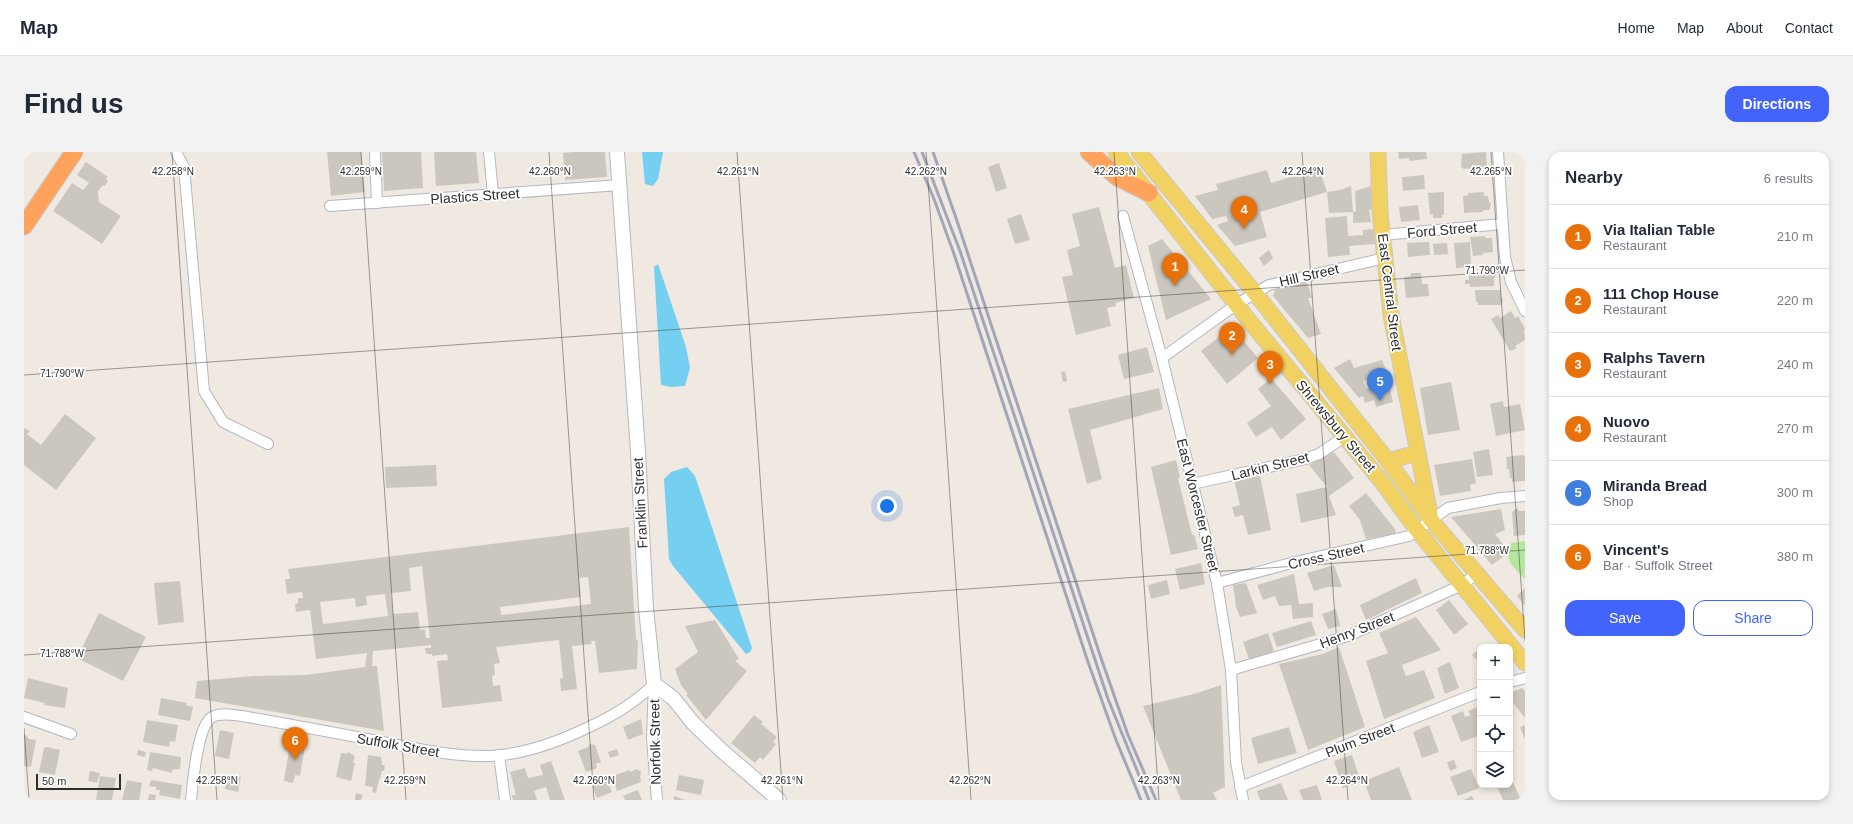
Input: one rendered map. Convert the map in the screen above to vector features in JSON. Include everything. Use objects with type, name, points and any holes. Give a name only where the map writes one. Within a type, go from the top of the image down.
[{"type":"highway","points":[[24,226],[74,152]]},
{"type":"highway","points":[[1089,152],[1117,177],[1149,193]]},
{"type":"main road","name":"Franklin Street","points":[[617,152],[635,404],[646,609],[654,684]]},
{"type":"main road","name":"Shrewsbury Street","points":[[1116,152],[1344,437],[1382,482],[1417,530],[1525,663]]},
{"type":"main road","name":"Shrewsbury Street","points":[[1139,152],[1255,293],[1388,462],[1431,520],[1525,630]]},
{"type":"main road","name":"East Central Street","points":[[1378,152],[1383,235],[1391,316],[1416,453],[1431,520],[1433,549]]},
{"type":"main road","points":[[1388,462],[1416,453]]},
{"type":"main road","points":[[654,684],[673,698],[693,723],[721,750],[779,800]]},
{"type":"street","points":[[176,152],[184,167],[204,391],[223,422],[268,444]]},
{"type":"street","points":[[375,152],[378,203]]},
{"type":"street","points":[[489,152],[492,194]]},
{"type":"street","points":[[1498,152],[1502,242],[1509,274],[1516,294],[1525,311]]},
{"type":"street","name":"Plastics Street","points":[[330,206],[620,185]]},
{"type":"street","name":"East Worcester Street","points":[[1123,216],[1162,358],[1217,583],[1230,670],[1236,762],[1243,800]]},
{"type":"street","name":"Ford Street","points":[[1383,235],[1502,224]]},
{"type":"street","name":"Hill Street","points":[[1162,358],[1237,304],[1269,285],[1385,258]]},
{"type":"street","name":"Larkin Street","points":[[1192,484],[1304,460],[1319,454],[1344,437]]},
{"type":"street","name":"Cross Street","points":[[1217,583],[1295,562],[1397,540],[1409,536],[1448,508],[1501,498],[1525,496]]},
{"type":"street","name":"Henry Street","points":[[1230,670],[1348,636],[1462,585],[1477,573]]},
{"type":"street","points":[[1513,681],[1525,678]]},
{"type":"street","name":"Suffolk Street","points":[[191,800],[197,756],[203,731],[209,720],[220,715],[242,716],[454,754],[499,755],[540,748],[566,738],[616,713],[644,695],[654,684]]},
{"type":"street","name":"Norfolk Street","points":[[654,684],[652,739],[657,800]]},
{"type":"street","name":"Plum Street","points":[[1240,787],[1477,693]]},
{"type":"street","points":[[24,717],[71,734]]},
{"type":"street","points":[[499,755],[505,800]]},
{"type":"green space","points":[[1525,541],[1525,579],[1510,563],[1508,554],[1511,543]]},
{"type":"water","points":[[642,152],[663,152],[658,179],[653,186],[645,184]]},
{"type":"water","points":[[658,264],[686,347],[690,368],[685,386],[671,387],[661,385],[654,267]]},
{"type":"water","points":[[687,467],[695,476],[752,648],[750,652],[746,654],[673,566],[669,559],[664,479],[671,472]]},
{"type":"building","points":[[327,152],[361,152],[365,192],[331,196]]},
{"type":"building","points":[[382,152],[421,152],[423,188],[384,191]]},
{"type":"building","points":[[434,152],[476,152],[479,183],[436,186]]},
{"type":"building","points":[[605,152],[607,177],[565,180],[563,153]]},
{"type":"building","points":[[1398,152],[1426,152],[1427,159],[1409,161],[1409,158],[1399,159]]},
{"type":"building","points":[[1486,152],[1487,167],[1461,168],[1462,154]]},
{"type":"building","points":[[86,162],[108,177],[106,179],[108,181],[105,186],[103,185],[98,191],[99,202],[121,216],[102,244],[53,211],[72,183],[83,190],[89,183],[77,175]]},
{"type":"building","points":[[999,163],[1007,188],[996,192],[988,167]]},
{"type":"building","points":[[1319,168],[1327,192],[1260,212],[1267,237],[1235,246],[1217,225],[1228,221],[1226,216],[1212,219],[1195,196],[1218,190],[1216,184],[1267,170],[1271,183]]},
{"type":"building","points":[[1424,175],[1425,189],[1403,191],[1402,177]]},
{"type":"building","points":[[1351,186],[1353,212],[1329,213],[1327,192],[1340,190]]},
{"type":"building","points":[[1371,186],[1374,209],[1369,210],[1371,222],[1353,223],[1353,212],[1356,211],[1355,191]]},
{"type":"building","points":[[1444,192],[1444,215],[1442,215],[1442,218],[1433,218],[1433,214],[1430,215],[1428,193]]},
{"type":"building","points":[[1484,192],[1484,196],[1488,196],[1491,204],[1489,210],[1483,210],[1483,212],[1464,213],[1463,196],[1468,195],[1468,193]]},
{"type":"building","points":[[1418,205],[1420,220],[1401,222],[1399,207]]},
{"type":"building","points":[[1099,207],[1115,268],[1126,265],[1134,298],[1115,303],[1116,306],[1107,308],[1111,326],[1076,335],[1062,277],[1073,275],[1067,250],[1080,246],[1072,214]]},
{"type":"building","points":[[1021,214],[1030,240],[1015,244],[1007,219]]},
{"type":"building","points":[[1347,216],[1348,236],[1363,235],[1363,230],[1374,229],[1375,244],[1349,246],[1350,255],[1328,257],[1325,218]]},
{"type":"building","points":[[1485,236],[1485,238],[1492,238],[1493,252],[1473,256],[1470,237]]},
{"type":"building","points":[[1162,239],[1211,299],[1166,320],[1148,246]]},
{"type":"building","points":[[1429,242],[1430,255],[1408,257],[1407,243]]},
{"type":"building","points":[[1470,242],[1471,267],[1456,268],[1454,243]]},
{"type":"building","points":[[1447,243],[1448,254],[1434,255],[1433,244]]},
{"type":"building","points":[[1269,250],[1273,258],[1264,266],[1259,258]]},
{"type":"building","points":[[1493,271],[1496,275],[1494,279],[1494,286],[1470,287],[1470,284],[1465,284],[1465,280],[1469,280],[1469,272]]},
{"type":"building","points":[[1411,273],[1421,273],[1422,284],[1428,284],[1429,296],[1406,298],[1404,277],[1411,276]]},
{"type":"building","points":[[1307,282],[1312,298],[1308,298],[1321,334],[1308,338],[1273,296],[1275,290]]},
{"type":"building","points":[[1475,290],[1501,290],[1501,297],[1503,300],[1501,305],[1478,305],[1478,302],[1476,302]]},
{"type":"building","points":[[1511,311],[1515,318],[1518,316],[1525,329],[1525,340],[1515,346],[1517,348],[1510,351],[1491,319],[1498,315],[1500,318]]},
{"type":"building","points":[[1232,327],[1258,358],[1227,384],[1201,351]]},
{"type":"building","points":[[1147,347],[1154,372],[1124,379],[1118,355]]},
{"type":"building","points":[[1350,359],[1354,368],[1382,360],[1388,374],[1363,381],[1366,389],[1388,382],[1393,402],[1376,407],[1374,400],[1365,403],[1363,396],[1359,398],[1334,368]]},
{"type":"building","points":[[1065,371],[1067,381],[1063,382],[1061,372]]},
{"type":"building","points":[[1271,378],[1306,419],[1281,440],[1272,427],[1256,437],[1247,423],[1271,406],[1258,389]]},
{"type":"building","points":[[1451,382],[1460,430],[1428,435],[1420,388]]},
{"type":"building","points":[[1159,388],[1163,409],[1090,430],[1102,479],[1087,484],[1068,409]]},
{"type":"building","points":[[1503,401],[1504,407],[1520,404],[1525,430],[1496,436],[1490,404]]},
{"type":"building","points":[[65,414],[96,438],[56,490],[24,465],[24,428],[30,431],[27,434],[41,445]]},
{"type":"building","points":[[1489,449],[1493,475],[1477,477],[1473,452]]},
{"type":"building","points":[[1334,452],[1354,478],[1329,496],[1336,515],[1301,523],[1296,494],[1327,487],[1309,465]]},
{"type":"building","points":[[1523,455],[1525,457],[1525,481],[1512,482],[1509,469],[1507,469],[1506,457]]},
{"type":"building","points":[[1472,459],[1476,483],[1470,485],[1471,491],[1440,496],[1434,465]]},
{"type":"building","points":[[1176,460],[1180,477],[1178,478],[1192,535],[1194,534],[1198,549],[1171,555],[1151,467]]},
{"type":"building","points":[[436,465],[437,486],[386,488],[385,467]]},
{"type":"building","points":[[1260,476],[1271,530],[1248,535],[1243,515],[1235,517],[1232,507],[1240,505],[1234,480]]},
{"type":"building","points":[[1366,493],[1395,529],[1396,532],[1392,535],[1366,539],[1360,520],[1349,506]]},
{"type":"building","points":[[1517,508],[1519,511],[1525,511],[1525,535],[1514,536],[1512,512]]},
{"type":"building","points":[[1501,509],[1505,530],[1495,534],[1509,552],[1492,565],[1451,517]]},
{"type":"building","points":[[629,527],[636,640],[638,640],[637,669],[599,673],[595,641],[591,641],[592,644],[572,646],[577,689],[561,691],[560,679],[563,678],[559,640],[496,647],[500,663],[494,664],[495,675],[492,676],[493,686],[500,685],[502,701],[442,708],[437,661],[448,660],[447,654],[432,656],[432,654],[426,654],[425,648],[431,648],[431,645],[373,651],[372,666],[377,666],[384,731],[195,698],[197,681],[253,676],[306,675],[365,667],[367,653],[316,659],[310,610],[296,612],[295,604],[298,603],[298,598],[303,598],[302,592],[287,594],[285,579],[290,579],[288,569]],"holes":[[[422,566],[430,638],[426,638],[425,629],[420,630],[418,612],[393,614],[391,593],[411,591],[409,568]],[[588,577],[591,604],[501,615],[500,607],[581,597],[579,578]],[[385,594],[388,616],[323,624],[320,602],[355,598],[356,607],[367,605],[366,596]]]},
{"type":"building","points":[[1201,563],[1205,584],[1180,590],[1175,569]]},
{"type":"building","points":[[1334,565],[1342,587],[1328,587],[1314,591],[1307,573]]},
{"type":"building","points":[[1294,574],[1299,604],[1313,603],[1313,617],[1293,619],[1291,605],[1279,606],[1275,596],[1263,600],[1257,585]]},
{"type":"building","points":[[1416,578],[1422,593],[1366,620],[1360,605]]},
{"type":"building","points":[[1167,580],[1170,594],[1151,599],[1148,585]]},
{"type":"building","points":[[180,581],[184,622],[158,625],[154,583]]},
{"type":"building","points":[[1246,583],[1257,613],[1240,617],[1236,607],[1233,585]]},
{"type":"building","points":[[1525,588],[1525,606],[1517,596]]},
{"type":"building","points":[[1449,600],[1468,624],[1454,635],[1436,610]]},
{"type":"building","points":[[1336,609],[1340,626],[1328,629],[1322,614]]},
{"type":"building","points":[[99,613],[146,637],[123,681],[77,658]]},
{"type":"building","points":[[1416,617],[1441,650],[1402,665],[1406,676],[1424,670],[1435,698],[1384,719],[1366,661],[1388,653],[1379,633]]},
{"type":"building","points":[[715,620],[739,659],[735,661],[747,671],[706,720],[686,695],[688,694],[681,685],[675,669],[698,652],[685,626]]},
{"type":"building","points":[[1311,621],[1316,635],[1277,647],[1272,633]]},
{"type":"building","points":[[1268,633],[1274,651],[1249,659],[1243,642]]},
{"type":"building","points":[[1339,647],[1365,727],[1308,750],[1279,664],[1323,654]]},
{"type":"building","points":[[1477,651],[1477,660],[1472,655]]},
{"type":"building","points":[[1450,662],[1459,688],[1445,694],[1437,668]]},
{"type":"building","points":[[28,678],[68,688],[65,708],[44,705],[45,703],[24,698]]},
{"type":"building","points":[[1221,685],[1225,787],[1213,793],[1217,800],[1181,800],[1143,706],[1194,694]]},
{"type":"building","points":[[1522,688],[1525,691],[1525,718],[1513,703],[1513,692]]},
{"type":"building","points":[[161,698],[187,703],[186,705],[193,707],[190,721],[158,715]]},
{"type":"building","points":[[1477,707],[1477,736],[1461,742],[1451,716],[1463,711],[1465,717],[1470,715],[1468,711]]},
{"type":"building","points":[[754,715],[763,722],[761,724],[777,737],[773,742],[776,744],[763,760],[760,757],[755,763],[731,743]]},
{"type":"building","points":[[641,719],[643,734],[628,740],[623,727]]},
{"type":"building","points":[[147,720],[178,725],[175,742],[170,741],[169,747],[143,742]]},
{"type":"building","points":[[1429,725],[1439,752],[1422,758],[1413,732]]},
{"type":"building","points":[[1525,725],[1525,740],[1520,727]]},
{"type":"building","points":[[1289,727],[1297,753],[1258,764],[1251,738]]},
{"type":"building","points":[[220,730],[234,733],[229,759],[215,756]]},
{"type":"building","points":[[24,735],[29,739],[36,740],[31,767],[24,766]]},
{"type":"building","points":[[290,744],[305,746],[300,776],[295,775],[293,783],[284,781]]},
{"type":"building","points":[[590,744],[595,745],[601,762],[596,764],[597,768],[586,772],[578,751],[588,747]]},
{"type":"building","points":[[47,747],[60,750],[55,775],[39,772],[44,748]]},
{"type":"building","points":[[617,749],[619,755],[610,758],[608,752]]},
{"type":"building","points":[[138,750],[146,752],[145,757],[137,755]]},
{"type":"building","points":[[150,752],[181,757],[180,769],[172,770],[172,773],[153,768],[152,771],[147,770]]},
{"type":"building","points":[[348,752],[355,756],[351,781],[336,777],[341,753],[347,754]]},
{"type":"building","points":[[368,755],[381,757],[382,765],[385,765],[384,771],[382,771],[379,779],[376,793],[372,792],[373,787],[365,786]]},
{"type":"building","points":[[1352,755],[1361,782],[1343,788],[1334,761]]},
{"type":"building","points":[[1454,760],[1457,768],[1450,771],[1447,762]]},
{"type":"building","points":[[551,761],[565,800],[550,800],[546,787],[534,791],[537,800],[513,800],[512,795],[516,795],[510,772],[525,768],[528,778],[543,775],[540,765]]},
{"type":"building","points":[[1399,767],[1412,800],[1371,800],[1364,781]]},
{"type":"building","points":[[637,769],[641,772],[641,782],[617,791],[612,776]]},
{"type":"building","points":[[1471,769],[1477,783],[1477,788],[1479,788],[1458,796],[1450,777]]},
{"type":"building","points":[[90,771],[100,773],[97,783],[88,781]]},
{"type":"building","points":[[228,775],[241,777],[238,792],[225,789]]},
{"type":"building","points":[[679,775],[704,780],[701,795],[676,790]]},
{"type":"building","points":[[100,776],[116,778],[112,800],[96,800]]},
{"type":"building","points":[[127,780],[142,783],[139,800],[122,800]]},
{"type":"building","points":[[151,780],[182,785],[180,799],[159,795],[160,790],[156,790],[156,787],[149,786]]},
{"type":"building","points":[[599,780],[600,782],[607,780],[612,792],[597,798],[591,783]]},
{"type":"building","points":[[1513,782],[1521,800],[1503,800],[1498,788],[1513,788]]},
{"type":"building","points":[[1281,783],[1288,800],[1260,800],[1257,791]]},
{"type":"building","points":[[1317,785],[1322,800],[1303,800],[1299,790]]},
{"type":"building","points":[[638,790],[642,800],[625,800],[623,796]]},
{"type":"building","points":[[356,793],[363,795],[361,800],[355,800]]},
{"type":"building","points":[[149,794],[156,795],[155,800],[148,800]]},
{"type":"building","points":[[674,796],[685,800],[674,800]]},
{"type":"building","points":[[1472,796],[1474,800],[1463,800]]},
{"type":"railway","points":[[914,152],[934,199],[954,254],[1088,662],[1116,740],[1141,800]]},
{"type":"railway","points":[[922,152],[960,251],[1108,699],[1149,800]]},
{"type":"railway","points":[[933,152],[1101,658],[1128,735],[1156,800]]},
{"type":"place","name":"Nuovo","points":[[1244,229]]},
{"type":"place","name":"Via Italian Table","points":[[1175,286]]},
{"type":"place","name":"111 Chop House","points":[[1232,355]]},
{"type":"place","name":"Ralphs Tavern","points":[[1270,384]]},
{"type":"place","name":"Miranda Bread","points":[[1380,401]]},
{"type":"place","name":"Vincent's","points":[[295,760]]}]
